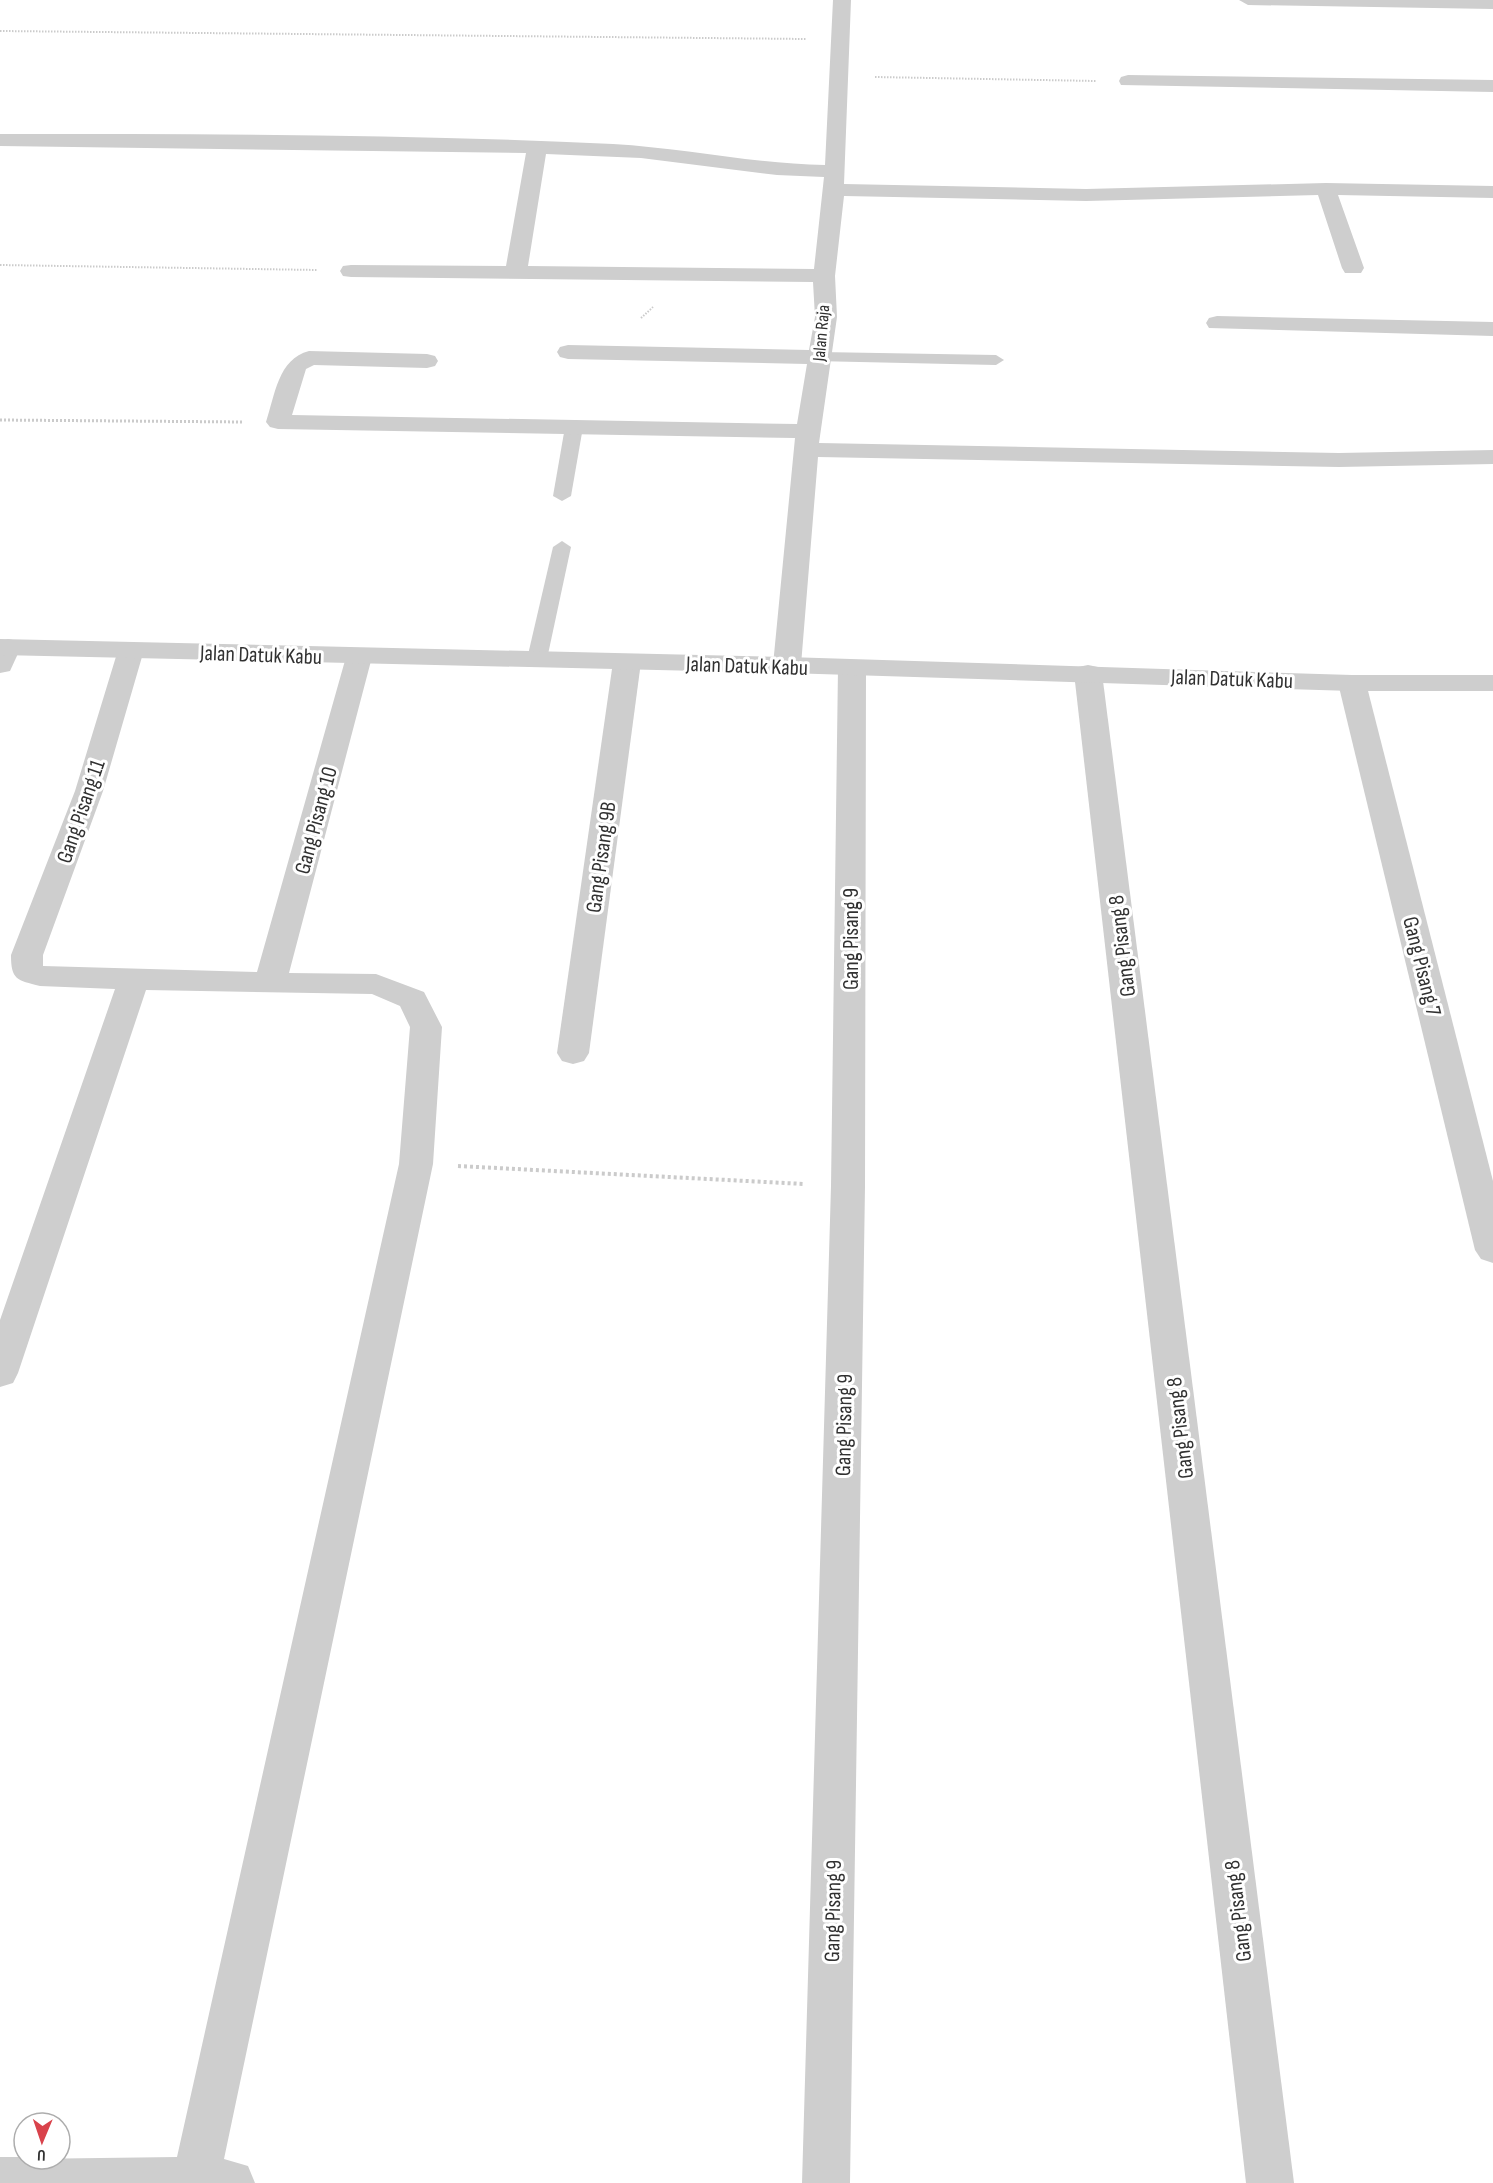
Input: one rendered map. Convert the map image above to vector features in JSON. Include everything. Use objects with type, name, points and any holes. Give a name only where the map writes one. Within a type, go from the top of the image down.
[{"type":"street","name":"Jalan Raja","points":[[787,665],[807,440],[826,317],[824,276],[834,180],[839,77],[838,39],[842,0]]},
{"type":"street","points":[[1248,0],[1493,3]]},
{"type":"street","points":[[1128,81],[1493,86]]},
{"type":"street","points":[[0,140],[465,145],[657,152],[834,180],[1086,195],[1326,189],[1493,192]]},
{"type":"street","points":[[516,272],[537,148]]},
{"type":"street","points":[[1326,189],[1353,268]]},
{"type":"street","points":[[351,271],[824,276]]},
{"type":"street","points":[[1217,323],[1493,329]]},
{"type":"street","points":[[568,352],[820,357]]},
{"type":"street","points":[[427,361],[317,358],[301,361],[296,366],[278,422],[574,427],[807,440],[1339,460],[1493,457]]},
{"type":"street","name":"Jalan Datuk Kabu","points":[[3,653],[131,650],[787,665],[1352,682],[1493,683]]},
{"type":"street","name":"Gang Pisang 11","points":[[131,650],[89,791],[27,955],[27,971],[40,976],[134,980]]},
{"type":"street","name":"Gang Pisang 10","points":[[270,982],[288,925],[359,657]]},
{"type":"street","name":"Gang Pisang 9B","points":[[573,1053],[627,662]]},
{"type":"street","name":"Gang Pisang 9","points":[[826,2183],[848,1186],[852,668]]},
{"type":"street","name":"Gang Pisang 8","points":[[1088,673],[1270,2183]]},
{"type":"street","name":"Gang Pisang 7","points":[[1352,682],[1493,1250]]},
{"type":"street","points":[[0,1373],[134,980],[376,984],[413,999],[426,1027],[416,1164],[214,2182],[16,2181]]},
{"type":"lane","points":[[820,357],[996,360]]},
{"type":"lane","points":[[562,496],[574,427]]},
{"type":"lane","points":[[537,659],[562,547]]},
{"type":"path","points":[[0,31],[838,39]]},
{"type":"path","points":[[839,77],[1128,81]]},
{"type":"path","points":[[0,265],[351,271]]},
{"type":"path","points":[[0,420],[278,422]]},
{"type":"path","points":[[416,1164],[848,1186]]}]
